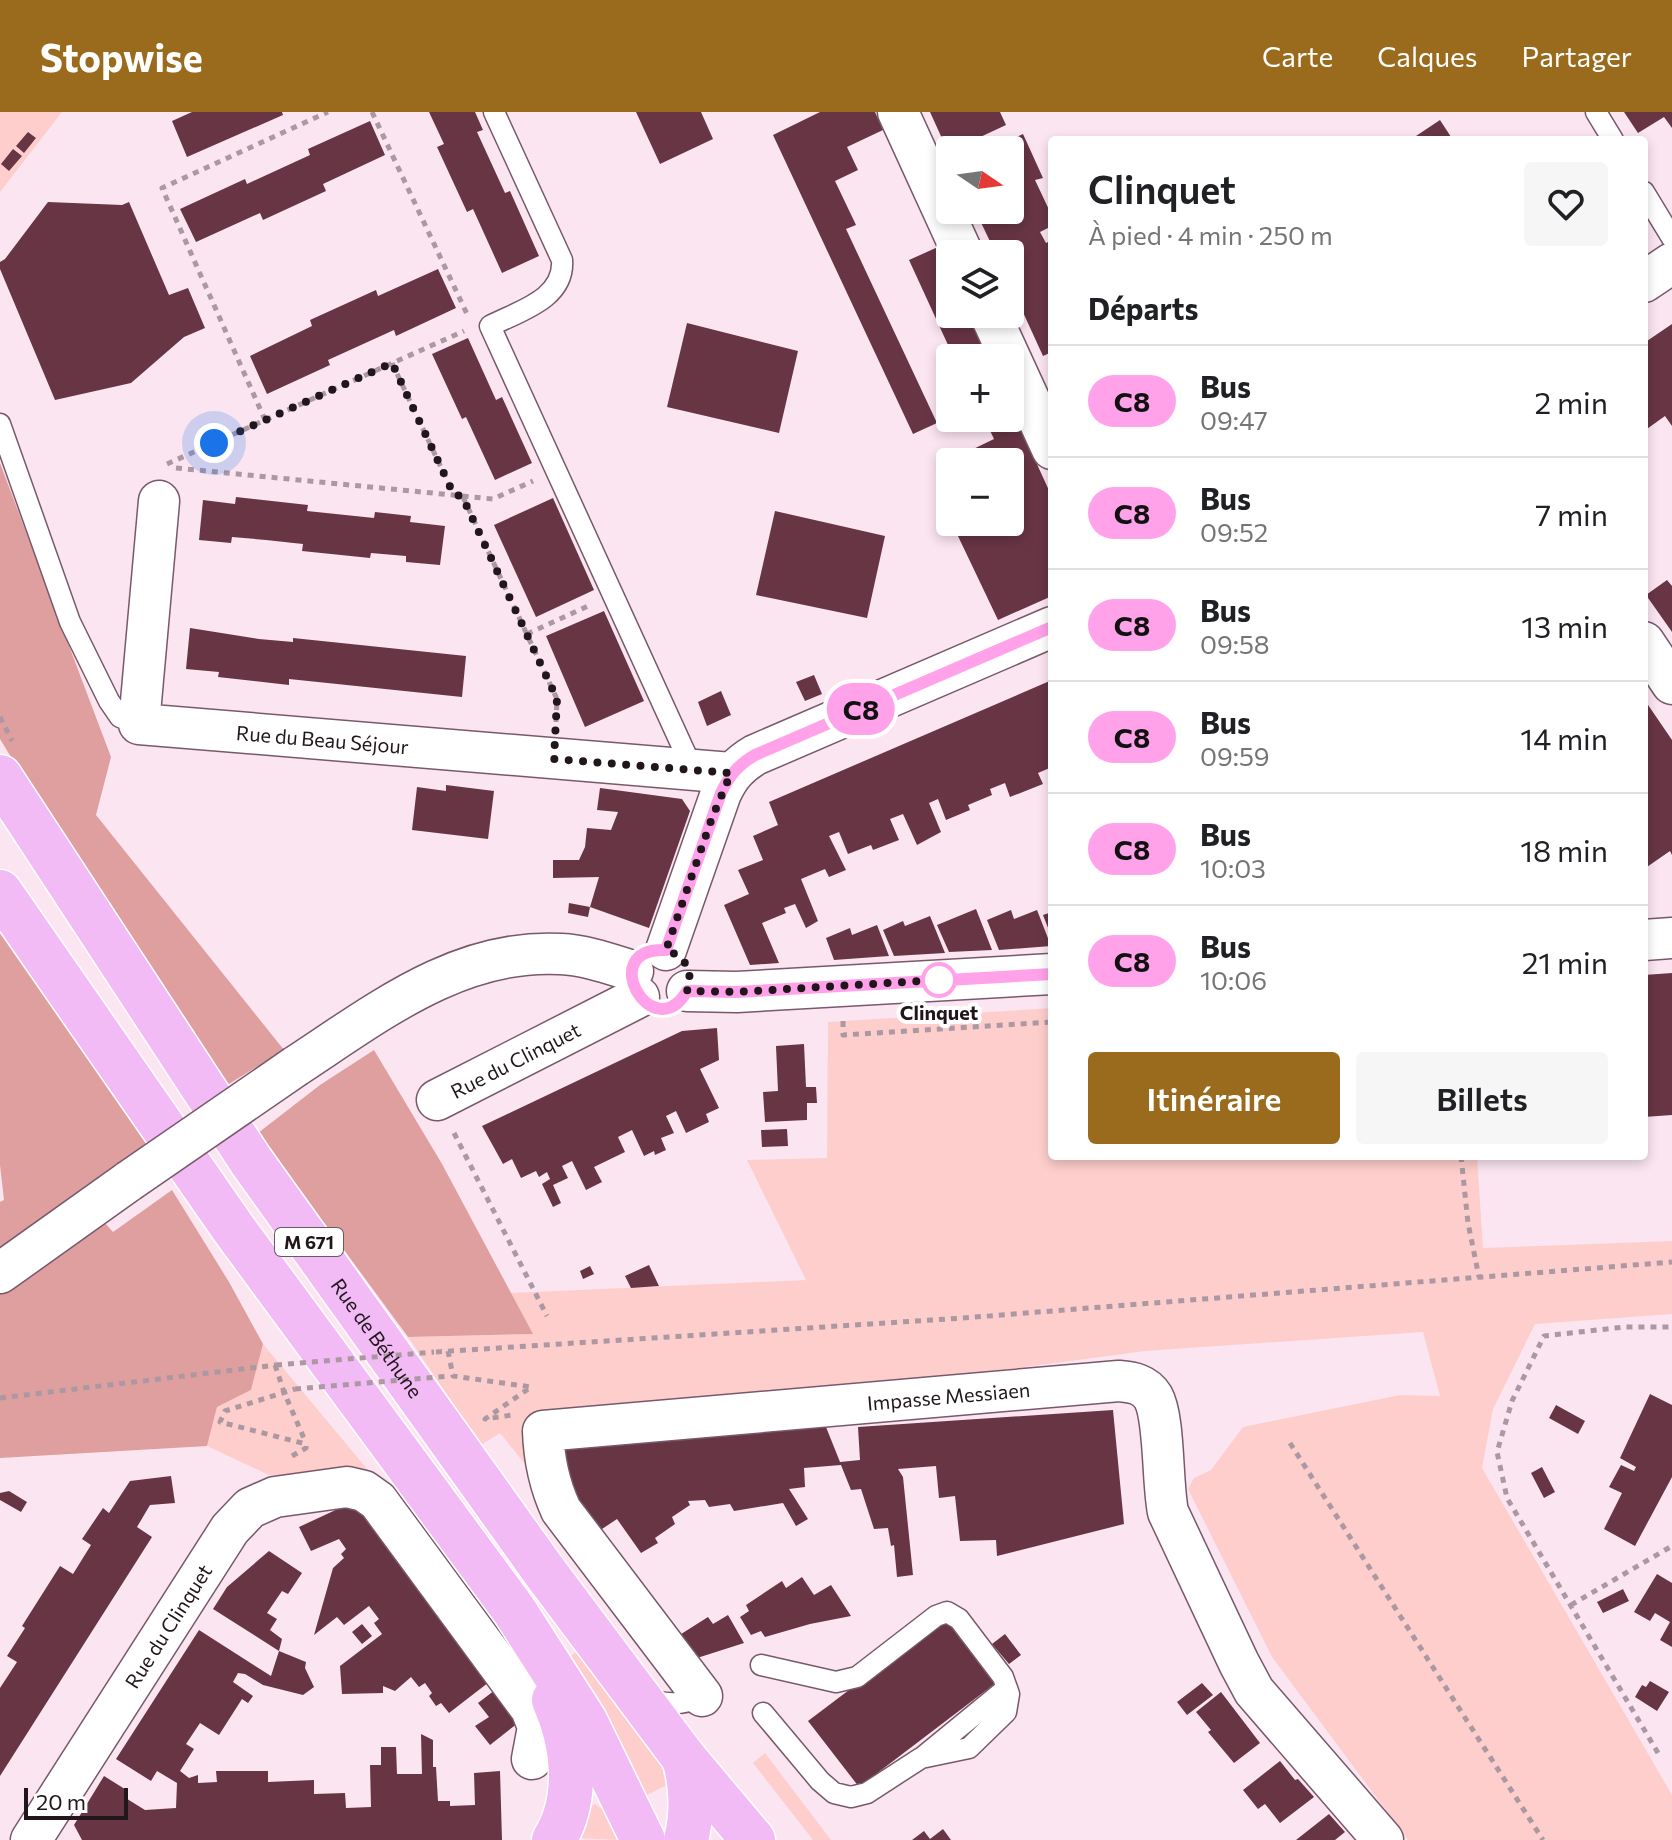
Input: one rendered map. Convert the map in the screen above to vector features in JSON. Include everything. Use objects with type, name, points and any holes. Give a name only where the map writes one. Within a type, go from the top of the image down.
[{"type":"main road","name":"Rue de Béthune","points":[[0,777],[251,1161],[544,1571],[684,1758],[753,1840]]},
{"type":"main road","name":"M 671","points":[[0,892],[233,1228],[514,1610],[577,1708],[643,1840]]},
{"type":"main road","name":"M 671","points":[[514,1610],[557,1706],[567,1738],[570,1793],[566,1813],[554,1840]]},
{"type":"main road","points":[[684,1758],[691,1804],[686,1840]]},
{"type":"street","points":[[898,112],[957,240]]},
{"type":"street","points":[[1648,279],[1672,263]]},
{"type":"street","points":[[996,328],[1048,440]]},
{"type":"street","points":[[139,724],[159,501]]},
{"type":"street","points":[[666,950],[712,818],[712,771],[1048,629]]},
{"type":"street","points":[[1648,648],[1672,684]]},
{"type":"street","name":"Rue du Beau Séjour","points":[[139,724],[712,771]]},
{"type":"street","points":[[1648,940],[1672,938]]},
{"type":"street","points":[[0,1273],[296,1066],[417,989],[464,968],[513,956],[565,954],[636,984],[650,1006],[665,1008],[678,1002],[687,991],[690,977],[680,956],[666,950],[652,950],[643,955],[636,984]]},
{"type":"street","points":[[687,991],[715,993],[1048,974]]},
{"type":"street","name":"Rue du Clinquet","points":[[437,1100],[636,984]]},
{"type":"street","name":"Impasse Messiaen","points":[[702,1696],[561,1510],[544,1459],[543,1431],[1119,1381],[1135,1383],[1153,1397],[1159,1416],[1168,1512],[1254,1691],[1383,1840]]},
{"type":"street","name":"Rue du Clinquet","points":[[31,1840],[236,1521],[250,1508],[275,1497],[356,1488],[378,1501],[531,1709],[538,1727],[532,1759]]},
{"type":"lane","points":[[494,112],[562,260],[563,276],[554,290],[490,326],[613,595],[712,771]]},
{"type":"lane","points":[[1596,112],[1611,136]]},
{"type":"lane","points":[[1648,199],[1672,238]]},
{"type":"lane","points":[[0,424],[70,622],[109,701],[120,717],[139,724]]},
{"type":"lane","points":[[761,1665],[836,1682],[857,1677],[936,1616],[947,1612],[959,1619],[1003,1677],[1007,1688],[921,1758],[867,1793],[851,1797],[834,1793],[820,1781],[763,1713]]},
{"type":"lane","points":[[637,1695],[671,1704],[702,1696]]},
{"type":"path","points":[[265,420],[162,188],[328,112]]},
{"type":"path","points":[[372,112],[474,327],[162,466],[493,499],[556,472]]},
{"type":"path","points":[[392,363],[454,495]]},
{"type":"path","points":[[462,496],[557,699],[554,759]]},
{"type":"path","points":[[527,634],[613,595]]},
{"type":"path","points":[[841,986],[843,1035],[1048,1022]]},
{"type":"path","name":"Rue du Clinquet","points":[[437,1100],[547,1316]]},
{"type":"path","points":[[1461,1160],[1466,1211],[1479,1277]]},
{"type":"path","points":[[0,1398],[276,1365],[434,1352],[963,1318],[1672,1262]]},
{"type":"path","points":[[1658,1753],[1507,1498],[1497,1452],[1512,1401],[1544,1336],[1624,1327],[1672,1327]]},
{"type":"path","points":[[448,1351],[453,1376],[531,1387],[485,1419],[524,1413]]},
{"type":"path","points":[[276,1365],[306,1444],[306,1448],[279,1462]]},
{"type":"path","points":[[306,1444],[220,1422],[225,1411],[295,1389],[450,1376]]},
{"type":"path","points":[[1290,1443],[1543,1840]]},
{"type":"path","points":[[1571,1605],[1672,1546]]},
{"type":"shaded area","points":[[0,112],[62,112],[0,192]]},
{"type":"shaded area","points":[[0,463],[111,757],[96,815],[284,1050],[224,1087],[71,856],[0,739]]},
{"type":"shaded area","points":[[0,923],[147,1144],[80,1195],[113,1232],[172,1190],[263,1344],[251,1390],[217,1407],[207,1446],[0,1458],[0,1202],[4,1200],[0,1165]]},
{"type":"shaded area","points":[[1048,1008],[1048,1160],[1477,1160],[1483,1248],[1672,1241],[1672,1314],[1535,1324],[1493,1409],[1482,1468],[1672,1795],[1672,1840],[1408,1840],[1272,1657],[1188,1489],[1194,1478],[1211,1470],[1243,1427],[1400,1395],[1440,1396],[1423,1332],[1145,1351],[898,1384],[533,1474],[500,1433],[481,1445],[408,1337],[532,1334],[511,1293],[806,1280],[747,1160],[827,1158],[828,1022]]},
{"type":"shaded area","points":[[374,1050],[442,1164],[533,1334],[408,1337],[258,1133],[320,1085]]},
{"type":"shaded area","points":[[263,1344],[373,1476],[269,1475],[207,1446],[217,1407],[251,1390]]},
{"type":"shaded area","points":[[580,1649],[660,1761],[667,1785],[643,1797],[610,1724],[571,1656]]},
{"type":"shaded area","points":[[765,1753],[831,1840],[813,1840],[753,1763]]},
{"type":"shaded area","points":[[595,1804],[604,1810],[619,1840],[575,1838],[588,1808]]},
{"type":"building","points":[[192,112],[282,112],[283,115],[187,157],[172,121]]},
{"type":"building","points":[[429,112],[475,112],[483,130],[477,132],[505,193],[510,191],[539,256],[502,273],[473,209],[467,212],[437,147],[444,144]]},
{"type":"building","points":[[636,112],[701,112],[713,139],[660,164]]},
{"type":"building","points":[[820,112],[875,112],[883,130],[847,147],[858,170],[835,181],[856,225],[846,229],[936,423],[913,434],[773,135]]},
{"type":"building","points":[[930,112],[1000,112],[1006,125],[982,136],[941,136]]},
{"type":"building","points":[[1624,112],[1672,112],[1672,128],[1664,117],[1638,133]]},
{"type":"building","points":[[1440,120],[1450,136],[1416,136]]},
{"type":"building","points":[[370,121],[385,155],[323,184],[326,191],[263,220],[260,213],[196,242],[180,209],[245,179],[247,184],[310,155],[308,149]]},
{"type":"building","points":[[28,132],[36,138],[24,153],[16,146]]},
{"type":"building","points":[[1024,136],[1043,178],[1035,180],[1048,208],[1048,228],[1040,232],[1048,242],[1048,354],[1043,356],[1024,315],[1024,240],[989,240],[982,224],[1024,224]]},
{"type":"building","points":[[13,149],[22,156],[9,171],[1,164]]},
{"type":"building","points":[[48,202],[122,205],[129,202],[169,295],[188,288],[205,328],[184,337],[131,383],[55,400],[0,269],[0,262]]},
{"type":"building","points":[[936,248],[936,319],[909,260]]},
{"type":"building","points":[[438,269],[456,308],[396,336],[394,330],[328,360],[330,365],[267,394],[250,356],[312,326],[310,320],[376,290],[378,296]]},
{"type":"building","points":[[687,323],[798,351],[779,433],[667,407]]},
{"type":"building","points":[[1672,324],[1672,426],[1665,416],[1648,428],[1648,340]]},
{"type":"building","points":[[940,328],[975,328],[982,344],[948,344]]},
{"type":"building","points":[[468,338],[496,400],[502,397],[532,463],[495,480],[432,354]]},
{"type":"building","points":[[991,432],[1022,432],[1048,488],[1048,598],[998,620],[958,536],[1024,536],[1024,448],[975,448],[994,439]]},
{"type":"building","points":[[236,497],[308,505],[307,511],[374,518],[375,512],[411,516],[410,522],[445,526],[440,565],[406,562],[406,556],[371,553],[370,558],[302,551],[303,544],[266,540],[232,537],[231,543],[199,540],[203,500],[235,504]]},
{"type":"building","points":[[553,498],[594,590],[536,617],[494,525]]},
{"type":"building","points":[[775,511],[885,536],[867,618],[756,595]]},
{"type":"building","points":[[1667,580],[1672,586],[1672,632],[1648,598],[1648,594]]},
{"type":"building","points":[[604,611],[644,701],[585,727],[546,636]]},
{"type":"building","points":[[190,628],[259,639],[293,642],[293,638],[466,656],[462,697],[289,679],[289,685],[218,677],[219,672],[186,669]]},
{"type":"building","points":[[814,675],[822,694],[805,701],[796,682]]},
{"type":"building","points":[[1048,682],[1048,769],[1038,773],[1043,784],[1010,797],[1005,783],[990,789],[992,795],[968,805],[970,810],[946,820],[938,799],[929,803],[941,832],[917,845],[903,814],[890,819],[899,840],[873,850],[871,845],[848,854],[839,832],[829,836],[846,870],[829,877],[825,869],[801,879],[818,921],[806,928],[795,904],[784,908],[786,913],[762,923],[779,963],[750,965],[724,905],[749,894],[738,870],[763,860],[753,836],[778,825],[769,802]]},
{"type":"building","points":[[721,691],[731,715],[707,726],[698,702]]},
{"type":"building","points":[[1648,705],[1672,740],[1672,855],[1670,851],[1648,866]]},
{"type":"building","points":[[446,785],[494,791],[488,839],[412,830],[417,787],[446,791]]},
{"type":"building","points":[[600,788],[682,799],[690,811],[649,928],[590,907],[599,877],[553,878],[553,860],[579,860],[585,847],[587,828],[611,830],[618,812],[597,810]]},
{"type":"building","points":[[569,903],[590,907],[588,917],[568,913]]},
{"type":"building","points":[[976,909],[992,950],[949,952],[937,925]]},
{"type":"building","points":[[1011,910],[1014,919],[1037,910],[1048,946],[999,950],[987,920]]},
{"type":"building","points":[[930,916],[945,953],[894,956],[883,930],[903,921],[905,926]]},
{"type":"building","points":[[877,925],[889,956],[834,960],[826,938],[850,928],[852,935]]},
{"type":"building","points":[[1672,973],[1672,1115],[1648,1117],[1648,975]]},
{"type":"building","points":[[717,1028],[719,1060],[700,1069],[719,1108],[706,1114],[709,1122],[686,1133],[676,1111],[666,1116],[674,1133],[661,1138],[666,1150],[655,1155],[654,1151],[644,1156],[632,1130],[618,1137],[625,1152],[594,1167],[602,1182],[586,1190],[572,1161],[562,1166],[568,1178],[553,1185],[561,1203],[553,1207],[542,1184],[550,1179],[547,1172],[539,1177],[536,1171],[521,1178],[512,1159],[503,1164],[482,1126],[682,1031]]},
{"type":"building","points":[[804,1044],[806,1087],[816,1087],[817,1103],[807,1103],[807,1120],[765,1122],[763,1092],[778,1091],[776,1046]]},
{"type":"building","points":[[787,1129],[788,1146],[762,1147],[761,1130]]},
{"type":"building","points":[[649,1265],[659,1286],[631,1288],[625,1276]]},
{"type":"building","points":[[590,1266],[594,1274],[583,1279],[580,1271]]},
{"type":"building","points":[[1650,1394],[1672,1405],[1672,1477],[1635,1546],[1604,1529],[1622,1493],[1609,1487],[1621,1465],[1634,1471],[1636,1467],[1620,1458]]},
{"type":"building","points":[[1556,1405],[1585,1421],[1578,1434],[1549,1418]]},
{"type":"building","points":[[1113,1410],[1124,1524],[997,1556],[996,1540],[960,1541],[955,1496],[939,1498],[936,1466],[898,1469],[903,1477],[913,1575],[897,1577],[894,1545],[891,1546],[888,1528],[874,1529],[861,1489],[851,1490],[841,1465],[804,1468],[805,1487],[789,1489],[808,1519],[796,1526],[783,1503],[734,1511],[730,1504],[709,1507],[705,1500],[688,1501],[690,1505],[672,1517],[675,1524],[655,1538],[658,1543],[641,1553],[617,1519],[590,1537],[568,1508],[563,1445],[826,1427],[840,1462],[860,1460],[858,1427]]},
{"type":"building","points":[[1542,1467],[1555,1492],[1544,1498],[1531,1473]]},
{"type":"building","points":[[171,1476],[175,1503],[150,1505],[137,1527],[152,1537],[0,1776],[0,1688],[17,1662],[7,1656],[25,1628],[22,1626],[60,1566],[73,1574],[91,1545],[82,1539],[103,1508],[109,1513],[130,1481]]},
{"type":"building","points":[[9,1491],[27,1502],[21,1512],[0,1500],[0,1493]]},
{"type":"building","points":[[355,1501],[493,1679],[449,1713],[441,1703],[436,1706],[425,1683],[419,1687],[411,1677],[395,1691],[383,1686],[383,1693],[342,1694],[340,1666],[382,1634],[374,1623],[379,1619],[369,1606],[344,1625],[337,1617],[314,1635],[333,1568],[344,1558],[341,1554],[346,1549],[339,1539],[311,1551],[299,1527]]},
{"type":"building","points":[[269,1551],[302,1573],[288,1594],[282,1591],[267,1613],[277,1619],[270,1630],[282,1639],[279,1651],[213,1609],[227,1587]]},
{"type":"building","points":[[1657,1574],[1672,1583],[1672,1647],[1660,1640],[1670,1622],[1655,1613],[1650,1621],[1634,1612]]},
{"type":"building","points":[[802,1577],[814,1595],[831,1585],[851,1616],[765,1637],[761,1631],[751,1635],[740,1617],[749,1611],[746,1605],[782,1581],[786,1588]]},
{"type":"building","points":[[1623,1589],[1629,1601],[1603,1613],[1597,1602]]},
{"type":"building","points":[[728,1615],[744,1643],[694,1659],[678,1636],[708,1617],[713,1624]]},
{"type":"building","points":[[947,1616],[997,1682],[859,1787],[808,1721]]},
{"type":"building","points":[[362,1624],[372,1636],[362,1644],[352,1632]]},
{"type":"building","points":[[199,1630],[271,1676],[279,1651],[306,1662],[305,1668],[314,1687],[303,1695],[263,1685],[238,1673],[233,1682],[253,1696],[248,1703],[242,1699],[219,1735],[200,1723],[186,1744],[194,1749],[180,1771],[189,1778],[198,1775],[198,1783],[217,1782],[216,1771],[268,1771],[268,1782],[314,1780],[314,1794],[345,1793],[346,1808],[371,1807],[370,1765],[381,1765],[381,1747],[396,1747],[397,1774],[422,1774],[421,1734],[433,1740],[438,1801],[450,1801],[450,1806],[475,1805],[474,1773],[500,1771],[502,1840],[82,1840],[74,1825],[104,1776],[128,1791],[124,1797],[145,1810],[176,1808],[177,1783],[157,1771],[151,1781],[116,1759]]},
{"type":"building","points":[[1005,1634],[1021,1655],[1009,1664],[992,1644]]},
{"type":"building","points":[[1650,1681],[1669,1692],[1657,1711],[1635,1697],[1642,1685],[1646,1687]]},
{"type":"building","points":[[1202,1683],[1213,1695],[1187,1715],[1177,1702]]},
{"type":"building","points":[[499,1687],[523,1719],[490,1745],[475,1726],[489,1717],[478,1703]]},
{"type":"building","points":[[1221,1692],[1260,1743],[1234,1763],[1196,1712]]},
{"type":"building","points":[[1280,1761],[1314,1797],[1280,1823],[1265,1804],[1258,1809],[1243,1790]]},
{"type":"building","points":[[1329,1814],[1345,1832],[1335,1840],[1296,1840]]},
{"type":"building","points":[[943,1829],[951,1840],[912,1840],[924,1831],[930,1839]]},
{"type":"bus line","name":"C8","points":[[1048,629],[755,755],[740,765],[731,773],[721,793],[666,950],[652,950],[643,955],[634,966],[632,980],[642,1001],[650,1006],[665,1008],[678,1002],[687,991],[737,992],[1048,974]]},
{"type":"place","name":"Clinquet","points":[[939,980]]},
{"type":"route","points":[[214,443],[392,363],[454,495],[462,496],[557,699],[554,759],[731,773],[721,793],[666,950],[680,956],[688,968],[687,991],[715,993],[939,980]]}]
